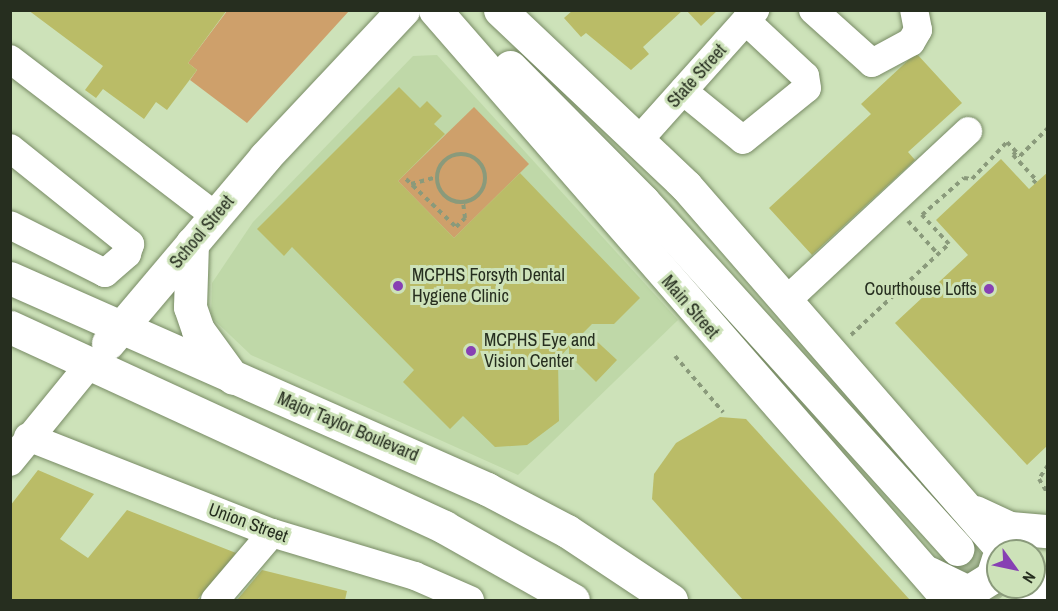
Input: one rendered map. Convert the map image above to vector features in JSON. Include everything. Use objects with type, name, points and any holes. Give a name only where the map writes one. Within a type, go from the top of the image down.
[{"type":"main road","name":"School Street","points":[[90,364],[215,216],[403,10]]},
{"type":"main road","name":"Main Street","points":[[435,10],[950,600]]},
{"type":"main road","points":[[456,10],[643,201],[957,549]]},
{"type":"main road","points":[[500,10],[686,186],[964,506],[990,539]]},
{"type":"main road","points":[[192,243],[189,301],[198,330],[234,380]]},
{"type":"main road","name":"Major Taylor Boulevard","points":[[10,278],[234,380],[337,420],[518,504],[671,600]]},
{"type":"main road","points":[[10,327],[435,522],[573,600]]},
{"type":"main road","points":[[964,506],[1010,528],[1047,531]]},
{"type":"main road","points":[[922,569],[968,592],[986,581]]},
{"type":"street","points":[[813,10],[872,63],[911,42],[918,30],[914,10]]},
{"type":"street","points":[[683,91],[743,140],[807,88],[805,76],[751,16]]},
{"type":"street","name":"State Street","points":[[638,141],[751,16]]},
{"type":"street","points":[[10,59],[215,216]]},
{"type":"street","points":[[786,301],[968,131]]},
{"type":"street","points":[[10,148],[130,244],[127,254],[105,273],[10,225]]},
{"type":"street","name":"School Street","points":[[10,462],[28,437],[90,364]]},
{"type":"street","name":"Union Street","points":[[28,437],[272,533],[415,576],[470,600]]},
{"type":"street","points":[[215,600],[272,533]]},
{"type":"path","points":[[848,338],[950,244],[922,215],[963,178],[972,178],[1007,142],[1020,156],[1047,128]]},
{"type":"path","points":[[1016,152],[1013,155],[1036,180],[1033,183]]},
{"type":"path","points":[[411,184],[437,177],[452,155],[467,154],[480,163],[484,185],[474,198],[463,202],[444,195],[437,177]]},
{"type":"path","points":[[406,179],[456,227],[465,218],[463,202]]},
{"type":"path","points":[[904,216],[938,254]]},
{"type":"path","points":[[675,356],[723,412]]},
{"type":"path","points":[[1047,465],[1039,479],[1047,494]]},
{"type":"shaded area","points":[[227,11],[349,11],[247,123],[190,80],[197,70],[188,63]]},
{"type":"shaded area","points":[[437,55],[678,320],[518,475],[251,355],[211,317],[212,283],[253,222],[413,56]]},
{"type":"shaded area","points":[[474,107],[529,164],[454,238],[398,181]]},
{"type":"building","points":[[28,10],[227,10],[188,63],[197,70],[167,110],[156,102],[144,119],[103,89],[96,98],[85,90],[103,66]]},
{"type":"building","points":[[573,10],[683,10],[643,47],[649,54],[631,70],[586,33],[581,37],[564,18]]},
{"type":"building","points":[[686,10],[718,10],[701,26]]},
{"type":"building","points":[[916,53],[962,103],[908,152],[915,160],[812,255],[769,208],[871,114],[861,104]]},
{"type":"building","points":[[399,87],[420,108],[427,101],[442,116],[434,124],[445,134],[398,181],[454,238],[520,173],[640,298],[614,324],[592,324],[581,335],[584,339],[589,334],[617,360],[596,382],[569,355],[569,347],[558,359],[559,421],[527,445],[495,447],[463,416],[450,429],[403,382],[414,370],[292,247],[284,256],[257,229]]},
{"type":"building","name":"Courthouse Lofts","points":[[1001,159],[1029,189],[1048,172],[1048,445],[1027,465],[895,323],[968,255],[936,220]]},
{"type":"building","points":[[720,417],[746,419],[910,600],[743,600],[652,499],[654,474],[676,443]]},
{"type":"building","points":[[38,470],[94,494],[60,539],[88,558],[127,510],[236,553],[197,600],[10,600],[10,506]]},
{"type":"building","points":[[262,570],[347,591],[345,600],[237,600]]},
{"type":"tunnel","points":[[957,549],[998,600]]},
{"type":"place","name":"MCPHS Forsyth Dental Hygiene Clinic","points":[[398,286]]},
{"type":"place","name":"Courthouse Lofts","points":[[989,289]]},
{"type":"place","name":"MCPHS Eye and Vision Center","points":[[471,351]]}]
